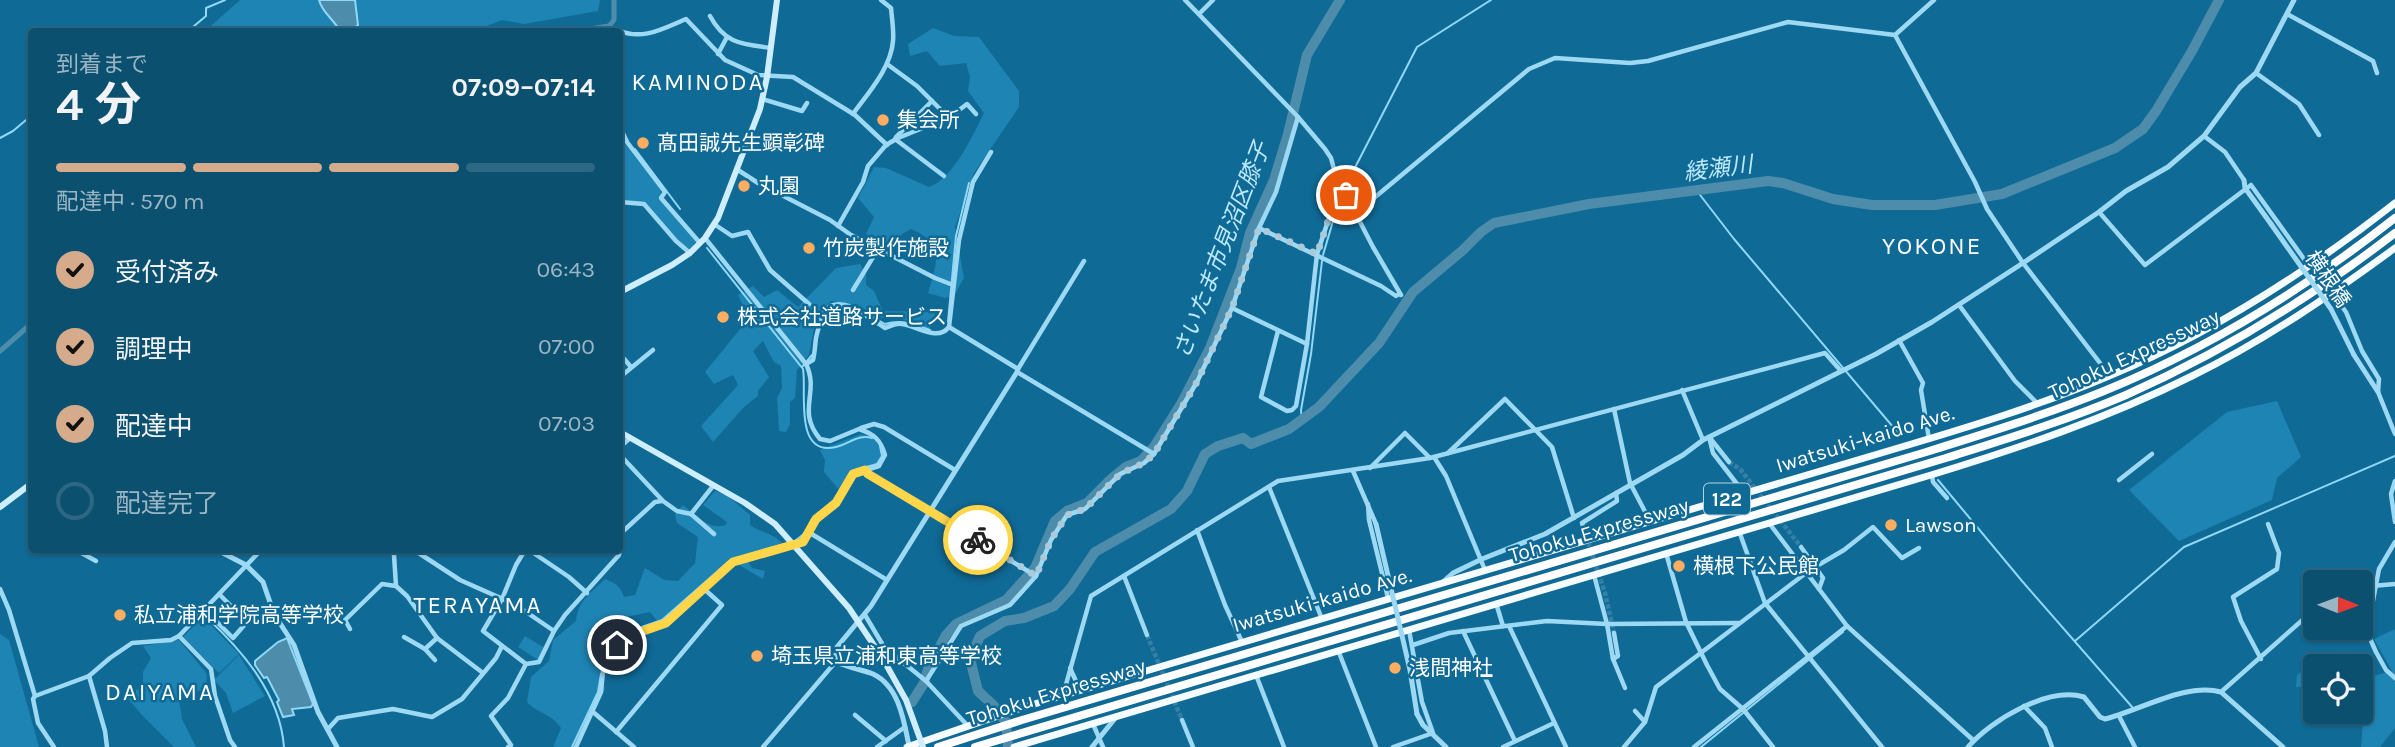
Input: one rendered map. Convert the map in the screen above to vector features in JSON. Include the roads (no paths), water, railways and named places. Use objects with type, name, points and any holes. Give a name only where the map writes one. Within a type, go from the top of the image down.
[{"type":"highway","name":"Iwatsuki-kaido Ave.","points":[[908,746],[1080,690],[1929,439],[2037,404],[2110,376],[2238,312],[2310,267],[2395,203]]},
{"type":"highway","name":"Tohoku Expressway","points":[[938,747],[1923,453],[2050,412],[2160,366],[2229,330],[2304,284],[2395,218]]},
{"type":"highway","name":"Tohoku Expressway","points":[[975,747],[1946,458],[2086,411],[2168,375],[2253,330],[2331,281],[2395,233]]},
{"type":"highway","name":"122","points":[[1018,746],[1337,649],[1931,475],[2069,429],[2192,376],[2254,342],[2332,293],[2395,248]]},
{"type":"main road","points":[[623,290],[690,253],[715,224],[754,128],[767,77],[777,0]]},
{"type":"main road","points":[[623,434],[755,509],[775,524],[859,622],[905,700],[923,747]]},
{"type":"main road","points":[[0,507],[28,486]]},
{"type":"street","points":[[853,114],[887,64],[894,41],[891,8],[881,0]]},
{"type":"street","points":[[1185,0],[1295,114],[1331,158],[1341,190],[1400,295],[1395,296],[1381,286],[1259,228]]},
{"type":"street","points":[[1198,14],[1213,0]]},
{"type":"street","points":[[1356,213],[1529,69],[1546,60],[1555,58],[1630,64],[1788,22],[1895,35],[1934,0]]},
{"type":"street","points":[[1442,583],[1453,573],[1482,559],[1545,534],[1706,439],[1899,340],[1959,305],[2099,212],[2126,191],[2168,167],[2204,136],[2240,87],[2256,72],[2294,0]]},
{"type":"street","points":[[2287,14],[2372,61],[2377,73]]},
{"type":"street","points":[[710,16],[717,28],[727,37],[742,44],[771,48]]},
{"type":"street","points":[[623,32],[641,36],[686,19],[718,54],[736,66],[767,77],[793,77],[853,114],[887,145]]},
{"type":"street","points":[[1895,35],[1978,187],[1984,205],[2023,263],[2110,376]]},
{"type":"street","points":[[718,54],[727,37]]},
{"type":"street","points":[[887,64],[909,79],[948,117]]},
{"type":"street","points":[[2256,72],[2299,104],[2319,135]]},
{"type":"street","points":[[762,99],[802,111],[807,103]]},
{"type":"street","points":[[838,226],[863,182],[868,166],[932,101]]},
{"type":"street","points":[[894,140],[948,117],[967,104],[976,114]]},
{"type":"street","points":[[926,681],[961,626],[1010,605],[1033,574],[1067,515],[1085,509],[1120,474],[1144,463],[1154,454],[1197,382],[1232,308],[1259,228],[1276,192],[1295,114]]},
{"type":"street","points":[[623,133],[665,192],[661,198],[703,240],[806,364],[811,374],[807,414],[820,439],[830,441],[874,424],[884,426],[955,470]]},
{"type":"street","points":[[2204,136],[2225,152],[2244,180],[2245,188]]},
{"type":"street","points":[[894,140],[944,176]]},
{"type":"street","points":[[806,364],[813,360],[816,337],[825,311],[832,305],[842,305],[859,312],[885,328],[898,323],[937,334],[945,332],[949,327],[959,240],[971,192],[991,152]]},
{"type":"street","points":[[738,170],[878,249],[953,285]]},
{"type":"street","points":[[2099,212],[2145,265],[2251,185],[2310,267]]},
{"type":"street","name":"横根橋","points":[[2245,188],[2331,309],[2354,355],[2378,392]]},
{"type":"street","points":[[1278,331],[1261,397],[1287,411],[1296,406],[1307,344],[1317,254],[1341,190]]},
{"type":"street","points":[[623,202],[644,204],[690,253]]},
{"type":"street","points":[[715,224],[732,236],[748,232],[770,270],[809,304]]},
{"type":"street","points":[[853,290],[878,249]]},
{"type":"street","points":[[908,746],[902,713],[890,689],[880,678],[845,666],[838,659],[837,647],[865,615],[1084,261]]},
{"type":"street","points":[[2332,293],[2346,312],[2362,351],[2379,379],[2378,392],[2395,434]]},
{"type":"street","points":[[1959,305],[2015,380],[2037,404]]},
{"type":"street","points":[[1232,308],[1307,344]]},
{"type":"street","points":[[949,327],[1154,454]]},
{"type":"street","points":[[1899,340],[1923,383],[1921,390],[1929,439]]},
{"type":"street","points":[[623,374],[653,350]]},
{"type":"street","points":[[1063,696],[1091,596],[1278,481],[1432,458],[1825,352],[1841,371]]},
{"type":"street","points":[[623,358],[631,367]]},
{"type":"street","points":[[1682,390],[1713,453],[1744,494]]},
{"type":"street","points":[[1447,453],[1505,399],[1552,447],[1574,518]]},
{"type":"street","points":[[1614,409],[1630,483],[1650,522]]},
{"type":"street","points":[[576,747],[601,692],[604,662],[610,653],[629,636],[666,623],[733,562],[803,542],[816,519],[836,503],[853,474],[879,466],[885,454],[882,444],[876,436],[859,429]]},
{"type":"street","points":[[1370,468],[1405,433],[1432,458],[1446,476],[1485,570]]},
{"type":"street","points":[[623,444],[630,438]]},
{"type":"street","points":[[1706,439],[1729,462]]},
{"type":"street","points":[[2119,480],[2152,454]]},
{"type":"street","points":[[623,458],[663,501],[677,511],[691,514],[714,534]]},
{"type":"street","points":[[865,470],[1033,574]]},
{"type":"street","points":[[1353,471],[1376,524],[1410,670],[1417,714],[1423,725],[1446,747]]},
{"type":"street","points":[[1931,475],[1933,482],[1947,498]]},
{"type":"street","points":[[2395,481],[2391,494],[2395,522]]},
{"type":"street","points":[[691,514],[713,486]]},
{"type":"street","points":[[1269,486],[1322,619]]},
{"type":"street","points":[[1584,530],[1582,523],[1617,501],[1616,492]]},
{"type":"street","points":[[623,531],[655,502],[663,501]]},
{"type":"street","points":[[1368,503],[1369,520],[1388,599]]},
{"type":"street","points":[[1768,522],[1847,626],[1973,740]]},
{"type":"street","points":[[2261,659],[2232,597],[2277,569],[2280,553],[2268,524]]},
{"type":"street","points":[[1815,566],[1844,550],[1873,527],[1902,558],[1919,548]]},
{"type":"street","points":[[1197,530],[1242,642]]},
{"type":"street","points":[[1739,531],[1765,603],[1882,747]]},
{"type":"street","points":[[810,533],[887,580]]},
{"type":"street","points":[[2395,541],[2394,547],[2381,565],[2367,636],[2386,670],[2395,678]]},
{"type":"street","points":[[1801,547],[1823,578],[1819,589]]},
{"type":"street","points":[[81,553],[96,561]]},
{"type":"street","points":[[223,553],[246,565],[260,577],[267,589],[274,614],[293,645],[318,712],[337,747]]},
{"type":"street","points":[[35,696],[89,676],[110,657],[132,643],[171,640],[179,636],[258,553]]},
{"type":"street","points":[[395,553],[396,586]]},
{"type":"street","points":[[426,553],[460,580],[529,612],[554,631]]},
{"type":"street","points":[[525,553],[483,631],[526,664],[540,662],[554,631],[565,615],[619,553]]},
{"type":"street","points":[[532,553],[569,577],[587,593]]},
{"type":"street","points":[[1666,553],[1686,622],[1700,653],[1720,689],[1743,709],[1773,747]]},
{"type":"street","points":[[1624,747],[1645,722],[1656,687],[1806,573]]},
{"type":"street","points":[[1594,574],[1613,659],[1625,688]]},
{"type":"street","points":[[1124,576],[1147,635]]},
{"type":"street","points":[[350,629],[345,621],[382,584],[396,586],[407,596],[437,638],[483,673]]},
{"type":"street","points":[[2373,585],[2395,584]]},
{"type":"street","points":[[616,732],[722,605],[703,588]]},
{"type":"street","points":[[0,589],[35,696],[33,699],[38,723],[54,747]]},
{"type":"street","points":[[203,613],[233,638],[247,622],[220,595]]},
{"type":"street","points":[[1496,603],[1566,747]]},
{"type":"street","points":[[865,615],[884,647],[926,681],[967,725]]},
{"type":"street","points":[[2221,692],[2303,620]]},
{"type":"street","points":[[1413,645],[1448,633],[1547,621],[1607,624],[1739,622]]},
{"type":"street","points":[[1694,747],[1847,626]]},
{"type":"street","points":[[1409,629],[1422,702],[1433,733]]},
{"type":"street","points":[[1463,631],[1515,741]]},
{"type":"street","points":[[1613,659],[1618,656],[1614,634]]},
{"type":"street","points":[[179,636],[211,669],[215,696],[235,747]]},
{"type":"street","points":[[404,637],[425,649],[435,660]]},
{"type":"street","points":[[425,649],[437,638]]},
{"type":"street","points":[[328,729],[338,718],[393,709],[432,717],[462,699],[496,658],[502,646]]},
{"type":"street","points":[[1337,649],[1376,747]]},
{"type":"street","points":[[763,747],[838,659]]},
{"type":"street","points":[[509,747],[512,745],[491,716],[508,698],[526,664]]},
{"type":"street","points":[[1070,667],[1080,690]]},
{"type":"street","points":[[1255,675],[1284,747]]},
{"type":"street","points":[[89,676],[107,747]]},
{"type":"street","points":[[1968,747],[1973,740],[2009,713],[2063,695],[2084,697],[2100,717],[2105,719],[2165,697],[2212,690],[2221,692],[2283,747]]},
{"type":"street","points":[[2024,706],[2045,728],[2052,747]]},
{"type":"street","points":[[1635,711],[1645,722]]},
{"type":"street","points":[[593,712],[634,747]]},
{"type":"street","points":[[855,715],[886,741]]},
{"type":"street","points":[[1092,747],[1117,716]]},
{"type":"street","points":[[2119,716],[2135,747]]},
{"type":"street","points":[[1182,720],[1193,747]]},
{"type":"street","points":[[1093,723],[1103,747]]},
{"type":"street","points":[[1503,747],[1554,723]]},
{"type":"street","points":[[877,747],[905,727]]},
{"type":"street","points":[[1393,747],[1433,733]]},
{"type":"waterway","points":[[192,28],[206,16],[206,8],[225,0]]},
{"type":"waterway","points":[[596,28],[609,26],[614,20],[614,0]]},
{"type":"waterway","name":"さいたま市見沼区膝子","points":[[912,702],[924,683],[928,669],[946,635],[956,624],[1006,600],[1035,568],[1055,521],[1067,511],[1087,503],[1126,467],[1141,461],[1154,447],[1181,404],[1210,348],[1241,268],[1250,233],[1274,180],[1307,55],[1340,0]]},
{"type":"waterway","points":[[1344,189],[1417,47],[1491,0]]},
{"type":"waterway","name":"綾瀬川","points":[[1008,747],[1006,722],[978,691],[970,659],[980,636],[1005,621],[1024,618],[1054,606],[1070,589],[1095,552],[1171,509],[1187,491],[1205,454],[1218,446],[1243,438],[1251,444],[1289,429],[1319,407],[1379,343],[1413,292],[1494,223],[1589,204],[1768,181],[1833,199],[1872,205],[1935,205],[2002,194],[2115,148],[2143,129],[2192,51],[2219,0]]},
{"type":"waterway","points":[[0,138],[28,118]]},
{"type":"waterway","points":[[635,149],[680,209]]},
{"type":"waterway","points":[[948,322],[956,236],[969,183]]},
{"type":"waterway","points":[[1697,191],[1734,239],[1899,434]]},
{"type":"waterway","points":[[1323,255],[1341,194]]},
{"type":"waterway","points":[[707,248],[803,369],[805,420],[813,442],[822,447],[836,447],[858,438],[872,438]]},
{"type":"waterway","points":[[1302,421],[1301,410],[1322,261]]},
{"type":"waterway","points":[[820,319],[831,304],[850,305]]},
{"type":"waterway","points":[[855,307],[885,324],[902,322],[930,330]]},
{"type":"waterway","points":[[0,351],[28,326]]},
{"type":"waterway","points":[[802,367],[812,355]]},
{"type":"waterway","points":[[795,541],[805,533],[812,519],[834,500],[852,471],[877,464],[882,456],[880,446]]},
{"type":"waterway","points":[[2075,641],[2184,547],[2395,456]]},
{"type":"waterway","points":[[1938,480],[2133,708]]},
{"type":"waterway","points":[[602,662],[618,638],[662,620],[727,563],[789,543]]},
{"type":"waterway","points":[[205,616],[257,674],[275,709],[284,747]]},
{"type":"waterway","points":[[1701,747],[1843,632]]},
{"type":"waterway","points":[[572,747],[598,692],[601,674]]},
{"type":"tunnel","points":[[1729,462],[1740,469],[1801,547]]},
{"type":"tunnel","points":[[1584,530],[1605,593],[1614,633]]},
{"type":"tunnel","points":[[1147,635],[1182,720]]},
{"type":"place","name":"集会所","points":[[883,120]]},
{"type":"place","name":"髙田誠先生顕彰碑","points":[[643,143]]},
{"type":"place","name":"丸園","points":[[744,186]]},
{"type":"place","name":"竹炭製作施設","points":[[809,248]]},
{"type":"place","name":"株式会社道路サービス","points":[[723,317]]},
{"type":"place","name":"Lawson","points":[[1891,525]]},
{"type":"place","name":"横根下公民館","points":[[1679,566]]},
{"type":"place","name":"私立浦和学院高等学校","points":[[120,615]]},
{"type":"place","name":"埼玉県立浦和東高等学校","points":[[757,656]]},
{"type":"place","name":"浅間神社","points":[[1395,668]]},
{"type":"district","name":"KAMINODA","points":[[698,82]]},
{"type":"district","name":"YOKONE","points":[[1932,246]]},
{"type":"district","name":"TERAYAMA","points":[[478,605]]},
{"type":"district","name":"DAIYAMA","points":[[160,692]]}]
